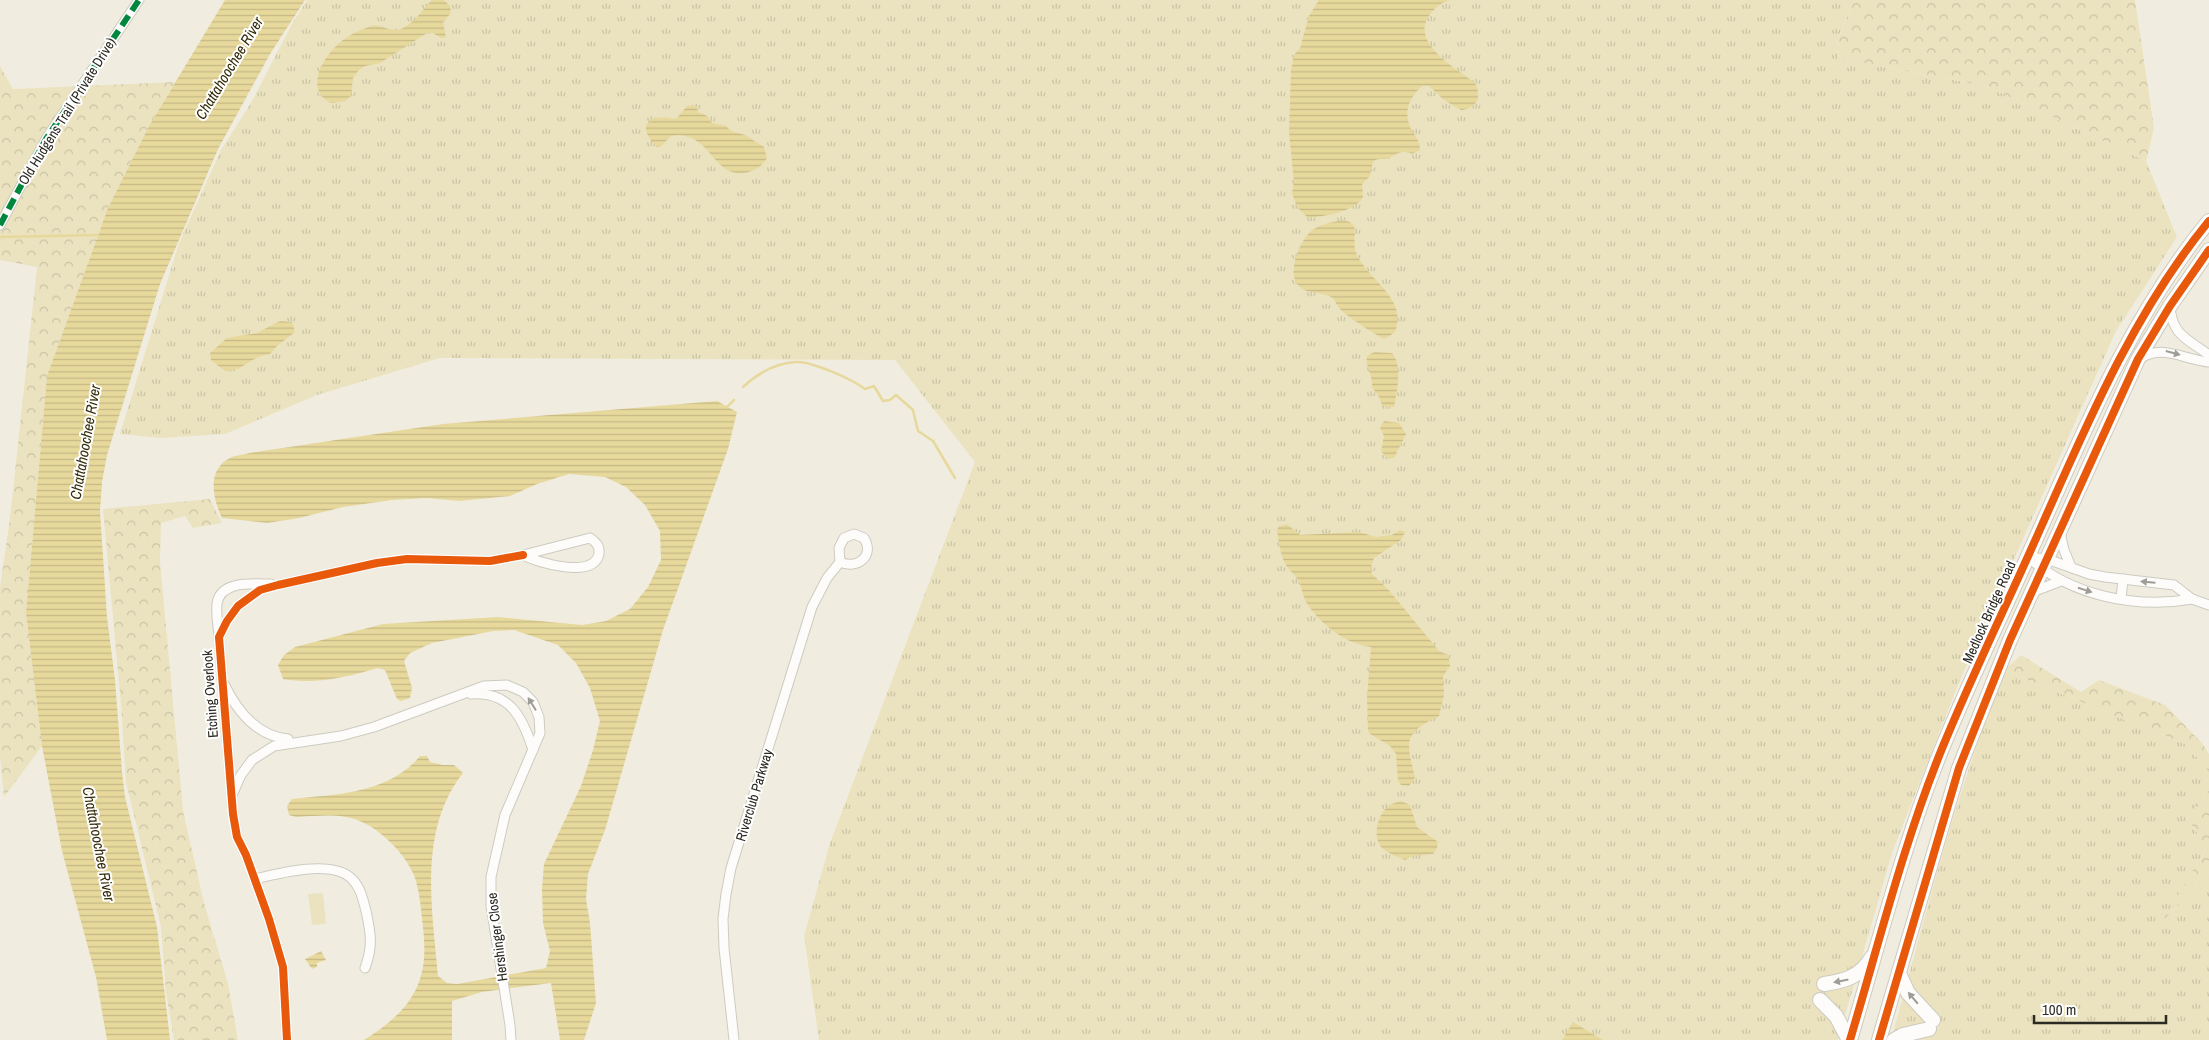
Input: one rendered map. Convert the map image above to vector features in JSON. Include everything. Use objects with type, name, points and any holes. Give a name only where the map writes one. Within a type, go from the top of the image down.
[{"type":"highway","name":"Medlock Bridge Road","points":[[1850,1040],[1910,835],[1941,752],[2122,352],[2172,270],[2209,221]]},
{"type":"highway","points":[[1880,1040],[1959,768],[2032,592],[2138,359],[2170,306],[2209,250]]},
{"type":"highway","points":[[1824,984],[1843,982],[1854,977],[1869,962],[1877,948]]},
{"type":"highway","points":[[1894,1040],[1931,1024],[1908,993],[1899,973]]},
{"type":"highway","points":[[1820,1000],[1836,1016],[1850,1040]]},
{"type":"street","name":"Old Hudgens Trail (Private Drive)","points":[[0,224],[46,139],[139,0]]},
{"type":"street","points":[[2170,306],[2172,320],[2179,334],[2209,355]]},
{"type":"street","points":[[2138,359],[2150,353],[2164,351],[2209,362]]},
{"type":"street","points":[[2060,530],[2064,550],[2071,567]]},
{"type":"street","name":"Etching Overlook","points":[[219,637],[226,621],[238,606],[260,590],[278,585],[377,563],[407,560],[490,561],[523,555],[590,538],[596,542],[600,550],[594,563],[580,567],[549,565],[523,555]]},
{"type":"street","points":[[2028,557],[2045,564],[2071,567],[2089,574],[2174,585],[2192,599],[2209,606]]},
{"type":"street","name":"Riverclub Parkway","points":[[734,1040],[724,948],[723,918],[731,868],[812,607],[826,578],[840,562]]},
{"type":"street","points":[[2045,564],[2061,581],[2087,591],[2121,599],[2170,603],[2192,599]]},
{"type":"street","points":[[2121,599],[2123,579]]},
{"type":"street","points":[[2032,592],[2061,581]]},
{"type":"street","name":"Etching Overlook","points":[[278,585],[236,585],[226,589],[220,596],[217,604],[231,796],[237,837],[255,879],[283,967],[287,1040]]},
{"type":"street","points":[[221,672],[224,684],[235,706],[253,725],[278,738],[304,741]]},
{"type":"street","name":"Hershinger Close","points":[[231,796],[241,775],[252,760],[274,746],[341,736],[466,694],[484,686],[507,685],[523,692],[532,702],[539,717],[540,733],[505,815],[491,877],[491,906],[511,1040]]},
{"type":"street","name":"Hershinger Close","points":[[466,694],[482,693],[493,696],[513,708],[525,725],[533,750]]},
{"type":"street","points":[[255,879],[278,873],[320,869],[338,870],[352,878],[360,890],[371,937],[371,950],[365,968]]},
{"type":"green space","points":[[307,0],[1854,0],[1839,35],[1837,58],[1986,86],[2146,161],[2177,237],[2116,331],[1959,682],[1892,853],[1838,1040],[819,1040],[804,936],[830,843],[975,462],[895,360],[440,358],[317,395],[225,434],[160,438],[120,434],[179,243],[221,150],[251,103],[292,24]]},
{"type":"green space","points":[[1854,0],[2135,0],[2154,128],[2146,161],[1986,86],[1837,58],[1839,36]]},
{"type":"green space","points":[[0,66],[13,89],[175,82],[149,126],[108,208],[47,376],[26,613],[42,746],[4,797],[0,756],[0,587],[10,518],[37,267],[0,260]]},
{"type":"green space","points":[[210,499],[222,523],[193,528],[185,516],[161,523],[160,562],[183,811],[204,903],[228,984],[238,1040],[174,1040],[166,992],[161,927],[126,782],[103,509]]},
{"type":"green space","points":[[2021,655],[2081,692],[2099,680],[2165,705],[2202,743],[2209,754],[2209,771],[2185,744],[2027,680],[2006,669]]},
{"type":"green space","points":[[2006,669],[2027,680],[2185,744],[2209,771],[2209,790],[2187,818],[2207,847],[2163,921],[2209,873],[2209,1040],[1891,1040],[1957,806],[1988,714]]},
{"type":"green space","points":[[2209,790],[2209,873],[2161,923],[2207,847],[2187,818]]},
{"type":"green space","points":[[323,893],[326,924],[312,925],[308,894]]},
{"type":"water","name":"Chattahoochee River","points":[[225,0],[305,0],[270,54],[218,149],[160,284],[107,455],[102,482],[100,511],[107,617],[115,680],[122,772],[125,797],[157,927],[170,1040],[107,1040],[96,977],[62,851],[42,746],[26,613],[47,376],[108,208],[149,126]]},
{"type":"water","points":[[432,0],[444,0],[451,7],[450,14],[443,22],[446,38],[441,38],[433,33],[427,33],[380,63],[365,66],[353,78],[351,96],[345,101],[331,103],[322,96],[318,88],[320,69],[331,51],[339,44],[352,34],[375,25],[393,30],[401,29],[414,20]]},
{"type":"water","points":[[1319,0],[1450,0],[1438,6],[1429,16],[1425,26],[1426,36],[1430,45],[1447,63],[1474,82],[1477,87],[1478,96],[1475,104],[1461,110],[1444,100],[1429,86],[1422,86],[1411,100],[1408,111],[1411,129],[1418,141],[1420,150],[1412,154],[1402,152],[1386,159],[1375,160],[1370,176],[1362,184],[1363,197],[1359,202],[1346,210],[1308,218],[1297,207],[1292,193],[1294,182],[1289,132],[1291,70],[1294,55],[1300,48],[1309,16]]},
{"type":"water","points":[[688,105],[697,107],[698,112],[707,116],[712,123],[726,126],[731,131],[745,135],[764,147],[767,158],[765,161],[755,170],[737,173],[727,170],[704,147],[695,140],[684,136],[671,136],[661,146],[657,147],[648,136],[646,131],[647,124],[656,118],[676,119]]},
{"type":"water","points":[[1344,220],[1354,226],[1356,253],[1392,299],[1396,309],[1398,320],[1395,332],[1385,339],[1348,316],[1331,297],[1306,291],[1295,280],[1294,264],[1304,239],[1314,229]]},
{"type":"water","points":[[280,321],[292,322],[295,332],[270,354],[256,358],[237,369],[225,371],[211,360],[210,353],[227,338],[257,333]]},
{"type":"water","points":[[1374,352],[1392,353],[1395,358],[1398,379],[1394,407],[1382,405],[1372,387],[1367,356]]},
{"type":"water","points":[[717,401],[737,412],[728,449],[663,630],[605,830],[588,874],[586,899],[590,923],[596,1003],[584,1040],[560,1040],[551,983],[482,992],[452,1001],[452,1040],[364,1040],[401,1011],[412,996],[420,979],[424,957],[424,942],[420,902],[415,878],[401,854],[379,832],[364,823],[348,817],[296,817],[289,815],[287,806],[292,799],[344,793],[378,785],[407,769],[420,756],[427,756],[430,762],[454,765],[463,773],[449,795],[439,819],[431,870],[431,897],[438,976],[447,983],[457,984],[546,968],[550,951],[543,923],[542,889],[544,864],[581,786],[600,721],[590,688],[576,663],[558,645],[514,630],[493,631],[432,643],[410,653],[404,661],[412,688],[410,698],[401,701],[397,699],[385,670],[378,668],[320,681],[296,681],[283,679],[278,665],[284,655],[295,647],[383,624],[498,617],[582,625],[606,621],[630,609],[648,587],[661,560],[660,531],[645,505],[626,487],[605,477],[569,474],[537,484],[510,496],[459,501],[427,498],[392,500],[343,507],[299,518],[267,523],[222,518],[214,494],[217,470],[222,463],[234,456],[443,424]]},
{"type":"water","points":[[1384,421],[1399,423],[1406,434],[1394,458],[1387,458],[1381,451],[1384,436],[1380,428]]},
{"type":"water","points":[[1287,524],[1300,535],[1359,532],[1376,537],[1392,535],[1400,530],[1405,532],[1401,540],[1374,558],[1371,566],[1372,574],[1388,589],[1439,651],[1448,655],[1450,666],[1443,676],[1444,695],[1439,716],[1418,728],[1410,741],[1410,756],[1415,778],[1409,786],[1401,785],[1398,781],[1396,754],[1390,746],[1368,731],[1367,698],[1371,647],[1352,642],[1334,632],[1318,618],[1306,602],[1298,580],[1287,567],[1281,553],[1277,531],[1278,527]]},
{"type":"water","points":[[1401,801],[1410,805],[1417,827],[1438,842],[1433,854],[1413,856],[1405,860],[1381,847],[1378,842],[1377,831],[1382,813],[1390,805]]},
{"type":"water","points":[[321,951],[326,960],[317,963],[317,967],[312,969],[305,959]]},
{"type":"water","points":[[1573,1022],[1603,1040],[1562,1040]]},
{"type":"waterway","points":[[0,237],[98,235],[100,238]]},
{"type":"waterway","points":[[743,387],[767,370],[781,364],[803,362],[831,371],[865,389],[874,386],[883,401],[890,400],[896,395],[913,410],[918,431],[933,441],[955,478]]},
{"type":"waterway","points":[[727,407],[734,400]]},
{"type":"marked path","points":[[0,225],[46,139],[139,0]]},
{"type":"cycle path","points":[[1850,1040],[1915,822],[1927,786],[1965,694],[2115,367],[2158,292],[2209,221]]},
{"type":"cycle path","points":[[1879,1040],[1959,768],[2010,640],[2138,359],[2170,306],[2209,250]]},
{"type":"cycle path","points":[[287,1040],[283,967],[269,919],[246,855],[237,837],[233,814],[219,637],[227,621],[238,606],[260,590],[278,585],[377,563],[407,559],[490,561],[523,555]]}]
